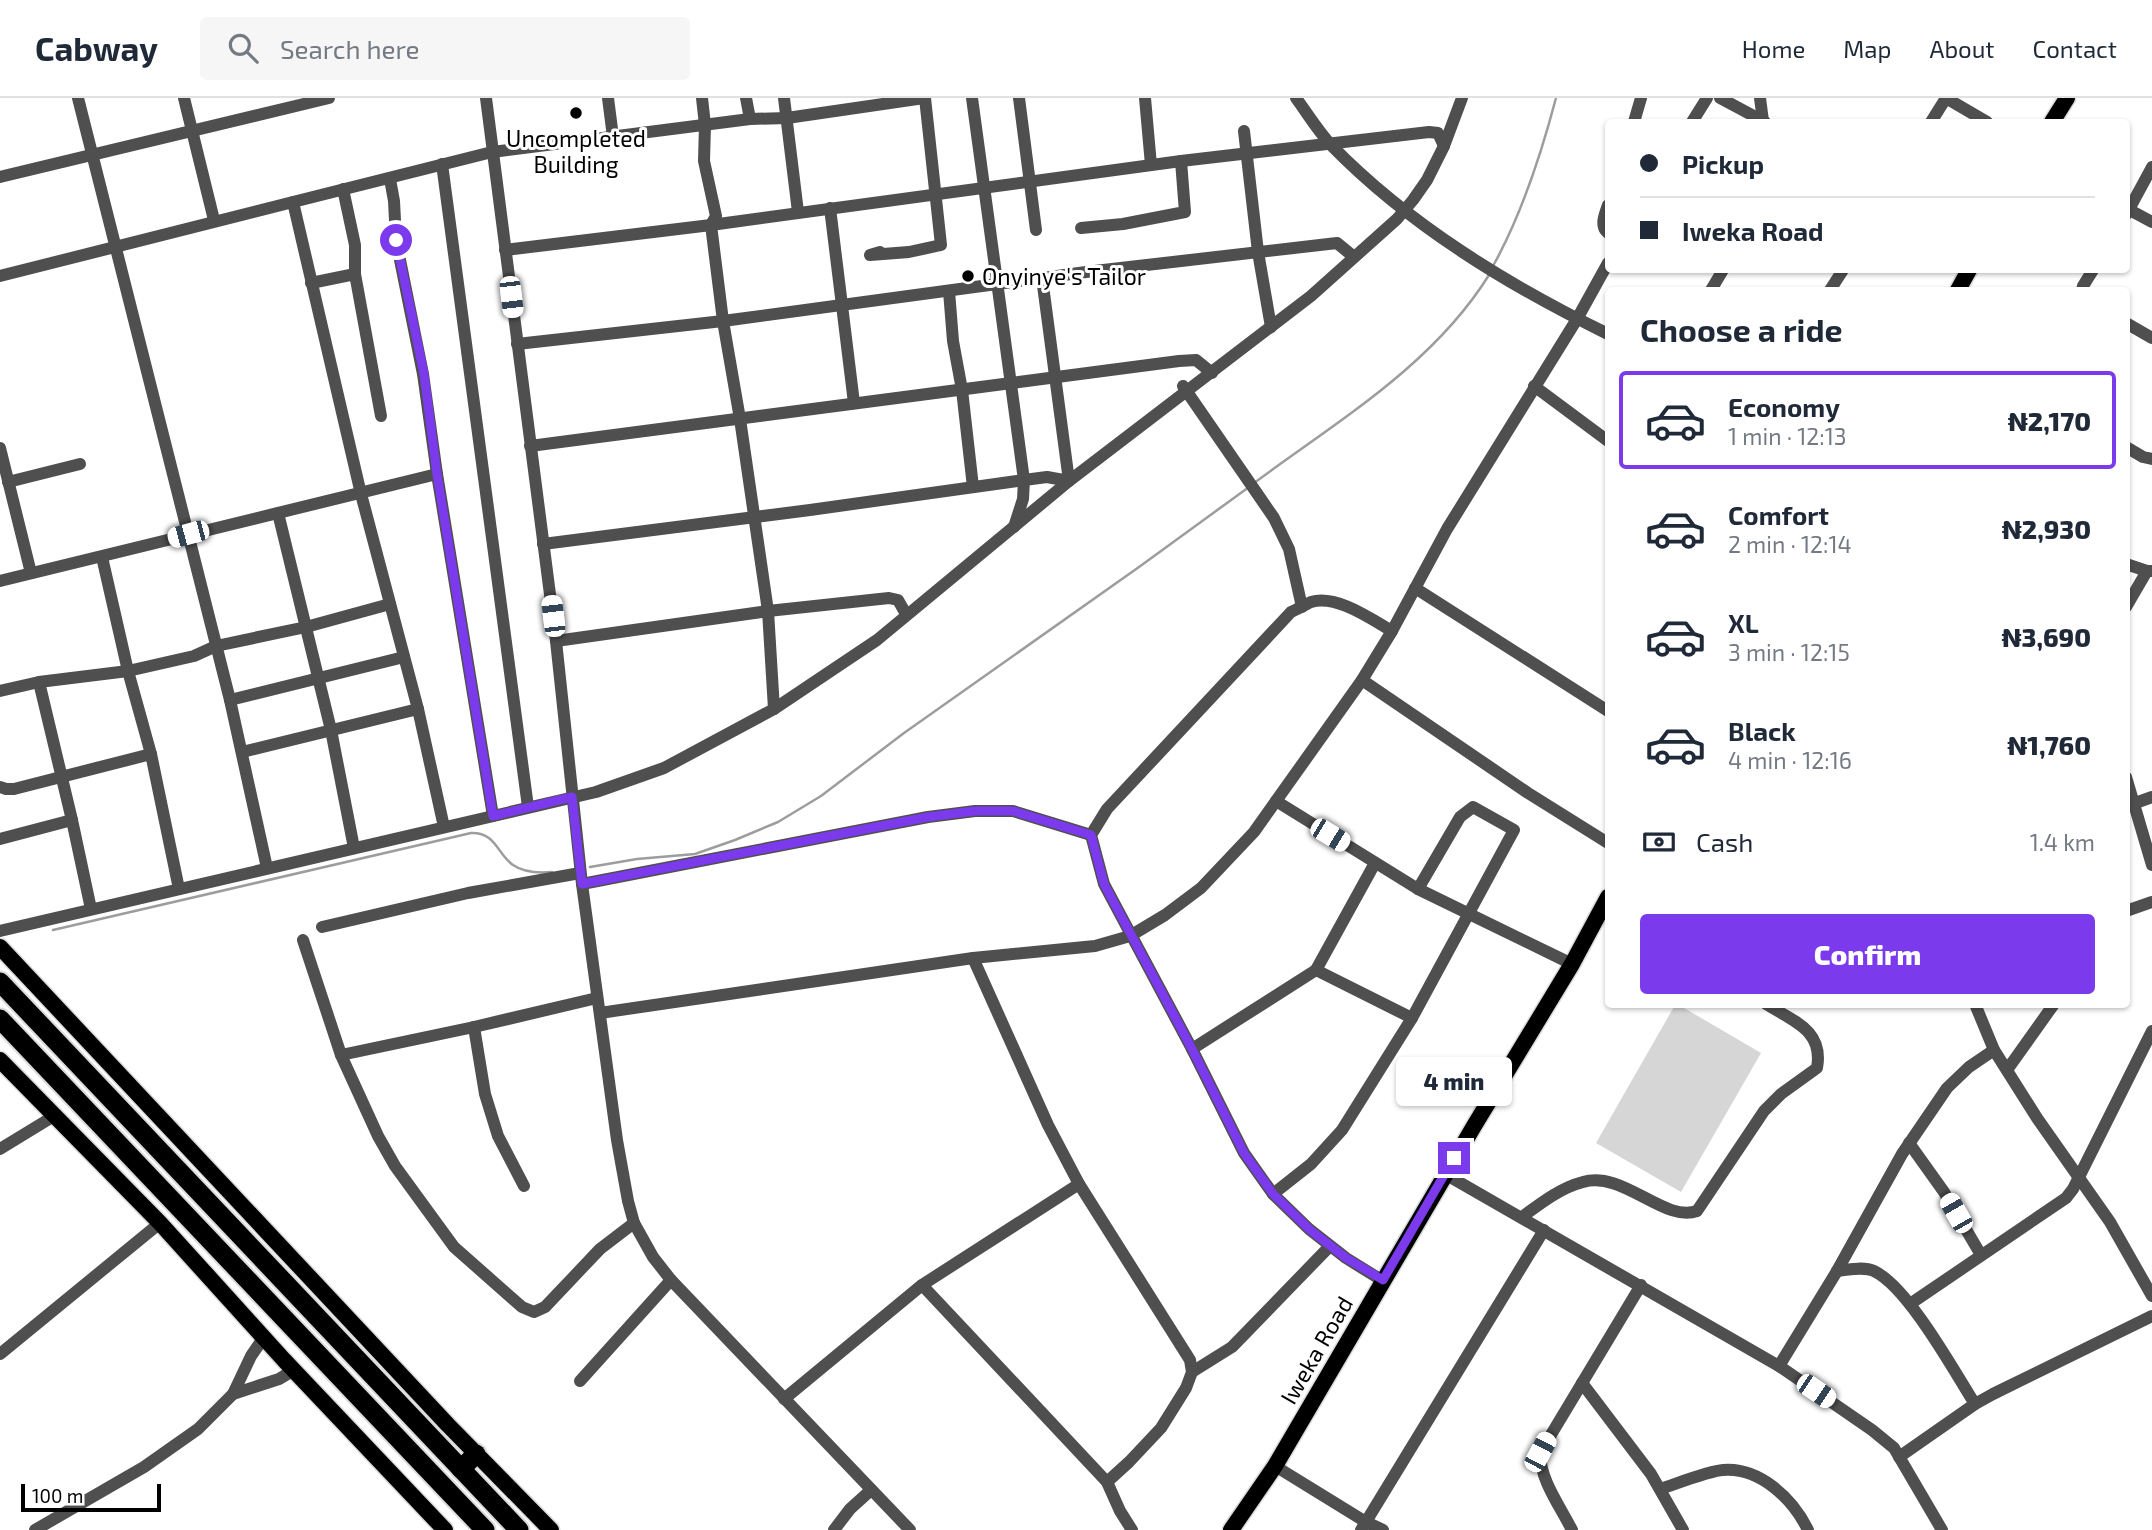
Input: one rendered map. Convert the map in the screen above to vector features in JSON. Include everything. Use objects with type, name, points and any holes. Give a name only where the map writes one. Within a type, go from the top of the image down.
[{"type":"highway","points":[[0,982],[519,1530]]},
{"type":"highway","points":[[0,1019],[485,1530]]},
{"type":"highway","points":[[461,1469],[476,1454]]},
{"type":"main road","points":[[2054,119],[2067,98]]},
{"type":"main road","name":"Iweka Road","points":[[1253,1498],[1275,1466],[1445,1174],[1572,964],[1605,903]]},
{"type":"main road","points":[[0,947],[476,1454],[551,1530]]},
{"type":"main road","points":[[0,1060],[160,1223],[445,1530]]},
{"type":"main road","points":[[1218,1530],[1253,1498]]},
{"type":"main road","points":[[1231,1530],[1253,1498]]},
{"type":"street","points":[[78,98],[230,700],[267,868]]},
{"type":"street","points":[[184,98],[214,220]]},
{"type":"street","points":[[0,177],[329,98]]},
{"type":"street","points":[[486,98],[556,641],[581,878],[617,1140],[628,1201],[635,1223],[653,1257],[671,1280],[907,1529]]},
{"type":"street","points":[[607,98],[613,137]]},
{"type":"street","points":[[702,98],[705,125],[704,161],[716,216],[711,225],[723,321],[768,611],[774,709]]},
{"type":"street","points":[[746,98],[750,119]]},
{"type":"street","points":[[784,98],[798,212]]},
{"type":"street","points":[[0,276],[492,152],[750,119],[787,118],[924,98],[941,245],[909,252],[870,255],[880,252]]},
{"type":"street","points":[[972,98],[1024,480],[1023,499],[1014,528]]},
{"type":"street","points":[[1018,98],[1035,230]]},
{"type":"street","points":[[1145,98],[1151,166]]},
{"type":"street","points":[[1296,98],[1330,143],[1404,210],[1498,274],[1605,332]]},
{"type":"street","points":[[0,931],[596,792],[664,768],[774,709],[877,640],[1185,389],[1212,373],[1311,296],[1404,210],[1427,180],[1444,146],[1462,98]]},
{"type":"street","points":[[1635,119],[1641,98]]},
{"type":"street","points":[[1694,119],[1707,98]]},
{"type":"street","points":[[1720,98],[1758,119]]},
{"type":"street","points":[[1760,98],[1764,119]]},
{"type":"street","points":[[1933,119],[1946,98],[1982,119]]},
{"type":"street","points":[[1244,131],[1258,252],[1271,327]]},
{"type":"street","points":[[505,250],[711,225],[1181,161],[1429,132],[1438,133],[1444,146]]},
{"type":"street","points":[[1081,228],[1123,225],[1185,212],[1181,161]]},
{"type":"street","points":[[442,164],[528,807]]},
{"type":"street","points":[[2130,206],[2152,167]]},
{"type":"street","points":[[390,179],[396,240],[424,374],[437,474],[493,816]]},
{"type":"street","points":[[343,189],[355,245],[355,274],[381,416]]},
{"type":"street","points":[[293,202],[361,494],[418,709],[444,827]]},
{"type":"street","points":[[830,208],[854,403]]},
{"type":"street","points":[[2130,212],[2152,222]]},
{"type":"street","points":[[517,344],[723,321],[1042,278],[1337,243],[1354,257]]},
{"type":"street","points":[[600,1013],[973,958],[1096,946],[1130,936],[1166,915],[1201,888],[1254,832],[1362,680],[1392,631],[1447,529],[1605,268]]},
{"type":"street","points":[[311,283],[355,274]]},
{"type":"street","points":[[1042,278],[1069,481]]},
{"type":"street","points":[[949,291],[953,341],[974,487]]},
{"type":"street","points":[[2130,325],[2152,338]]},
{"type":"street","points":[[530,446],[1196,360],[1212,373]]},
{"type":"street","points":[[1534,386],[1605,439]]},
{"type":"street","points":[[1185,389],[1275,518],[1289,549],[1302,607]]},
{"type":"street","points":[[0,448],[31,573]]},
{"type":"street","points":[[2130,449],[2152,459]]},
{"type":"street","points":[[8,482],[80,464]]},
{"type":"street","points":[[0,581],[437,474]]},
{"type":"street","points":[[543,544],[1047,477],[1069,481]]},
{"type":"street","points":[[278,513],[331,730],[354,848]]},
{"type":"street","points":[[102,557],[128,671],[151,754],[179,889]]},
{"type":"street","points":[[2130,565],[2149,571],[2130,601]]},
{"type":"street","points":[[1415,588],[1605,709]]},
{"type":"street","points":[[556,641],[768,611],[889,598],[898,600],[906,614]]},
{"type":"street","points":[[1383,1280],[1309,1229],[1273,1194],[1244,1153],[1104,884],[1091,835],[1107,809],[1291,612],[1313,601],[1332,603],[1351,608],[1392,631]]},
{"type":"street","points":[[0,691],[39,682],[128,671],[194,656],[216,646],[306,627],[390,604]]},
{"type":"street","points":[[230,700],[404,657]]},
{"type":"street","points":[[1362,680],[1528,793],[1605,841]]},
{"type":"street","points":[[39,682],[91,909]]},
{"type":"street","points":[[242,752],[418,709]]},
{"type":"street","points":[[0,787],[14,789],[151,754]]},
{"type":"street","points":[[2152,797],[2130,805],[2152,865]]},
{"type":"street","points":[[1276,801],[1418,888],[1572,964]]},
{"type":"street","points":[[1273,1194],[1311,1164],[1342,1130],[1412,1018],[1514,830],[1473,807],[1460,817],[1418,888]]},
{"type":"street","points":[[322,927],[468,894],[581,878],[975,811],[1013,811],[1091,835]]},
{"type":"street","points":[[0,839],[72,820]]},
{"type":"street","points":[[1192,1049],[1316,970],[1357,900],[1375,863]]},
{"type":"street","points":[[2130,910],[2152,902]]},
{"type":"street","points":[[303,940],[341,1055],[395,1166],[454,1247],[522,1307],[534,1312],[545,1307],[600,1249],[635,1223]]},
{"type":"street","points":[[973,958],[1048,1125],[1079,1184],[1190,1360],[1192,1372],[1186,1388],[1161,1428],[1107,1482]]},
{"type":"street","points":[[1316,970],[1412,1018]]},
{"type":"street","points":[[341,1055],[597,998]]},
{"type":"street","points":[[1522,1217],[1555,1194],[1594,1180],[1637,1193],[1679,1214],[1697,1211],[1764,1111],[1781,1094],[1817,1068],[1820,1055],[1811,1033],[1772,1008]]},
{"type":"street","points":[[1977,1008],[1994,1049],[2110,1223],[2152,1296]]},
{"type":"street","points":[[2007,1070],[2051,1008]]},
{"type":"street","points":[[474,1027],[485,1094],[498,1136],[524,1186]]},
{"type":"street","points":[[1910,1304],[2066,1198],[2152,1031]]},
{"type":"street","points":[[1779,1366],[1837,1271],[1909,1143],[1947,1088],[1969,1067],[1994,1049]]},
{"type":"street","points":[[0,1149],[54,1116]]},
{"type":"street","points":[[1909,1143],[1944,1192],[1981,1255]]},
{"type":"street","points":[[1445,1174],[1779,1366],[1872,1430],[1894,1448],[1942,1530]]},
{"type":"street","points":[[783,1399],[922,1285],[1079,1184]]},
{"type":"street","points":[[0,1354],[160,1223]]},
{"type":"street","points":[[1364,1526],[1544,1230]]},
{"type":"street","points":[[1192,1372],[1232,1347],[1330,1245]]},
{"type":"street","points":[[1837,1271],[1862,1268],[1874,1271],[1892,1283],[1910,1304],[1975,1404]]},
{"type":"street","points":[[580,1381],[671,1280]]},
{"type":"street","points":[[922,1285],[1107,1482],[1132,1530]]},
{"type":"street","points":[[1572,1530],[1544,1476],[1540,1465],[1540,1452],[1641,1285]]},
{"type":"street","points":[[1899,1457],[1975,1404],[2152,1316]]},
{"type":"street","points":[[35,1530],[144,1466],[198,1429],[233,1394],[251,1356],[264,1337]]},
{"type":"street","points":[[233,1394],[279,1379],[294,1370]]},
{"type":"street","points":[[1582,1382],[1651,1474],[1683,1530]]},
{"type":"street","points":[[1275,1466],[1364,1526],[1383,1530]]},
{"type":"street","points":[[1660,1489],[1723,1470],[1750,1474],[1775,1488],[1792,1504],[1808,1530]]},
{"type":"street","points":[[834,1530],[850,1509],[871,1490]]},
{"type":"shaded area","points":[[1673,1008],[1684,1008],[1761,1053],[1681,1192],[1596,1143]]},
{"type":"waterway","points":[[1493,266],[1530,184],[1556,98]]},
{"type":"waterway","points":[[1254,483],[1351,414],[1412,364],[1466,307],[1489,275]]},
{"type":"waterway","points":[[590,867],[637,859],[695,854],[778,822],[821,796],[904,733],[1249,487]]},
{"type":"waterway","points":[[53,930],[471,833],[486,836],[517,867],[552,872]]},
{"type":"place","name":"Uncompleted Building","points":[[576,113]]},
{"type":"place","name":"Onyinye's Tailor","points":[[968,276]]},
{"type":"route","points":[[396,240],[424,374],[437,474],[493,816],[572,797],[582,884],[928,817],[975,811],[1013,811],[1091,835],[1104,884],[1244,1153],[1273,1194],[1309,1229],[1346,1258],[1383,1280],[1454,1158]]}]
